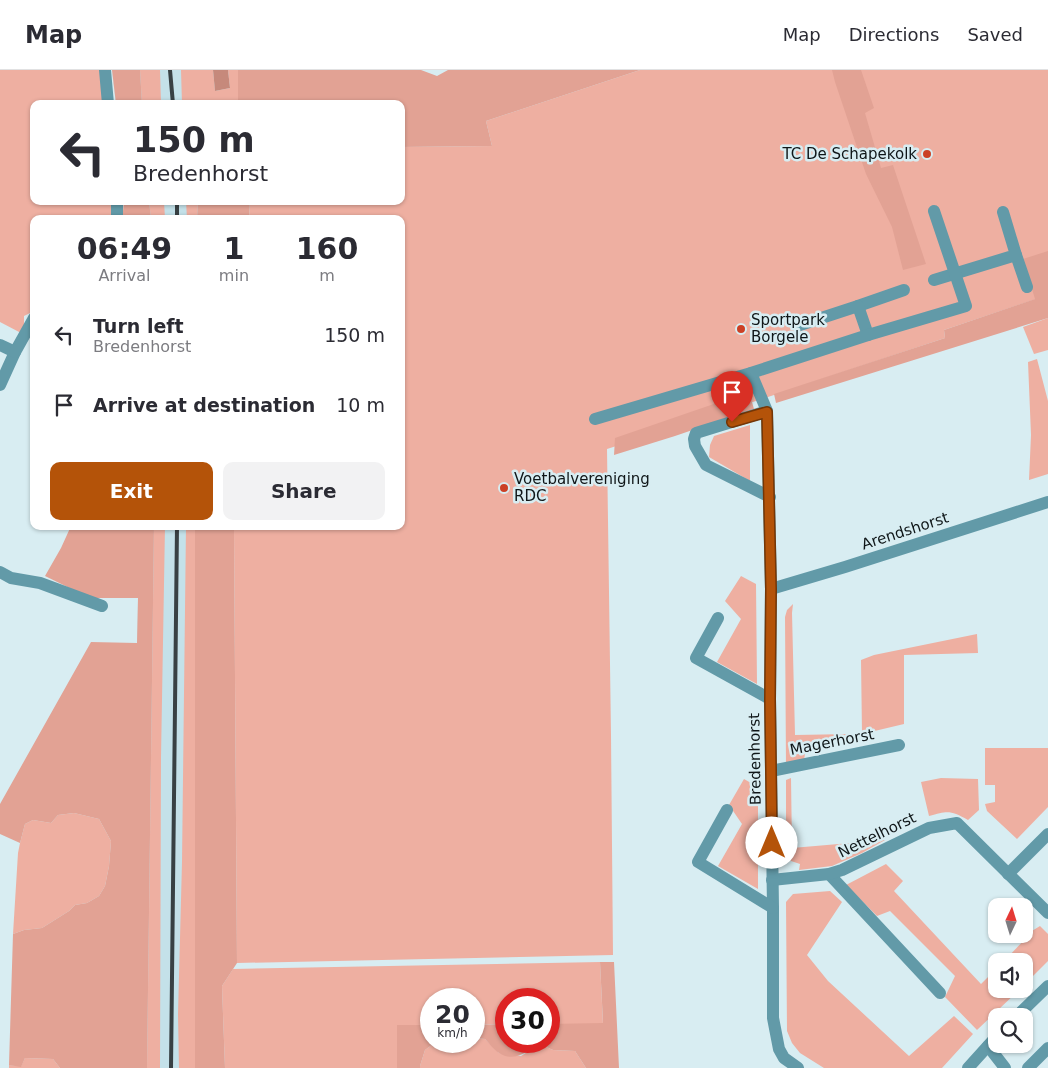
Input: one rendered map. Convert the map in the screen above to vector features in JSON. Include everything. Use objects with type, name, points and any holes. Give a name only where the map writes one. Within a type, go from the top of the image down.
[{"type":"street","points":[[105,70],[108,100]]},
{"type":"street","points":[[595,419],[966,306],[934,211]]},
{"type":"street","points":[[1003,212],[1027,287]]},
{"type":"street","points":[[934,280],[1016,255]]},
{"type":"street","points":[[800,325],[904,290]]},
{"type":"street","points":[[858,306],[868,335]]},
{"type":"street","points":[[0,385],[30,325]]},
{"type":"street","points":[[0,345],[15,352]]},
{"type":"street","points":[[751,373],[767,412],[696,433],[694,439],[695,446],[706,465],[770,497]]},
{"type":"street","name":"Bredenhorst","points":[[767,412],[771,589],[770,699],[773,1018],[779,1049],[784,1058],[798,1068]]},
{"type":"street","name":"Arendshorst","points":[[771,589],[1048,502]]},
{"type":"street","points":[[0,572],[12,578],[40,583],[102,606]]},
{"type":"street","name":"Bredenhorst","points":[[718,618],[696,658],[770,699]]},
{"type":"street","name":"Magerhorst","points":[[771,771],[899,746]]},
{"type":"street","name":"Bredenhorst","points":[[727,810],[698,862],[773,908]]},
{"type":"street","name":"Nettelhorst","points":[[772,880],[829,874],[842,870],[929,828],[957,823],[1048,912]]},
{"type":"street","points":[[1008,874],[1048,834]]},
{"type":"street","name":"Nettelhorst","points":[[829,874],[940,993]]},
{"type":"street","points":[[1026,1008],[1048,986]]},
{"type":"street","points":[[968,1068],[988,1046]]},
{"type":"street","points":[[1028,1068],[1048,1048]]},
{"type":"street","points":[[998,1053],[1005,1068]]},
{"type":"shaded area","points":[[0,70],[101,70],[105,100],[30,100],[30,205],[113,205],[111,215],[30,215],[30,313],[24,316],[24,327],[21,333],[0,322]]},
{"type":"shaded area","points":[[112,70],[204,70],[207,100],[116,100]]},
{"type":"shaded area","points":[[112,70],[140,70],[142,100],[116,100]]},
{"type":"shaded area","points":[[140,70],[160,70],[161,100],[142,100]]},
{"type":"shaded area","points":[[181,70],[213,70],[215,91],[230,88],[228,70],[238,70],[238,100],[182,100]]},
{"type":"shaded area","points":[[213,70],[228,70],[230,88],[215,91]]},
{"type":"shaded area","points":[[238,70],[421,70],[437,76],[448,70],[640,70],[486,121],[492,146],[405,147],[405,100],[238,100]]},
{"type":"shaded area","name":"Voetbalvereniging RDC","points":[[640,70],[1048,70],[1048,295],[944,330],[945,338],[607,449],[613,955],[237,963],[234,530],[405,530],[405,215],[249,215],[250,205],[405,205],[405,147],[492,146],[486,121]]},
{"type":"shaded area","points":[[832,70],[861,70],[874,108],[865,113],[881,168],[893,165],[926,264],[903,270],[892,227],[866,174]]},
{"type":"shaded area","points":[[124,205],[215,205],[216,215],[124,215]]},
{"type":"shaded area","points":[[124,205],[149,205],[151,215],[122,215]]},
{"type":"shaded area","points":[[149,205],[164,205],[165,215],[151,215]]},
{"type":"shaded area","points":[[186,205],[198,205],[197,215],[187,215]]},
{"type":"shaded area","points":[[198,205],[250,205],[249,215],[197,215]]},
{"type":"shaded area","points":[[1048,251],[1048,318],[776,403],[774,394],[945,338],[944,330],[1035,299],[1023,259]]},
{"type":"shaded area","points":[[1048,318],[1048,350],[1034,354],[1023,327]]},
{"type":"shaded area","points":[[1037,359],[1048,401],[1048,474],[1029,480],[1031,435],[1028,362]]},
{"type":"shaded area","points":[[750,395],[754,409],[614,455],[615,438],[737,396]]},
{"type":"shaded area","points":[[750,425],[750,481],[709,457],[710,445],[714,436]]},
{"type":"shaded area","points":[[69,530],[154,530],[147,1068],[60,1068],[53,1059],[25,1058],[21,1067],[9,1065],[13,934],[24,930],[42,928],[75,905],[87,903],[99,896],[105,886],[111,841],[99,819],[74,813],[58,815],[51,823],[33,820],[25,824],[20,843],[0,834],[0,804],[91,642],[137,643],[138,598],[90,598],[45,576]]},
{"type":"shaded area","points":[[135,530],[219,530],[195,1068],[109,1068],[137,644],[138,598]]},
{"type":"shaded area","points":[[154,530],[165,530],[161,757],[160,1068],[147,1068]]},
{"type":"shaded area","points":[[186,530],[195,530],[195,1068],[179,1068],[178,1014],[182,862]]},
{"type":"shaded area","points":[[195,530],[234,530],[237,963],[222,986],[225,1068],[195,1068]]},
{"type":"shaded area","points":[[741,576],[756,584],[757,684],[717,662],[741,619],[725,601]]},
{"type":"shaded area","points":[[793,604],[795,735],[852,734],[806,746],[804,761],[786,765],[785,617],[787,610]]},
{"type":"shaded area","points":[[977,634],[978,653],[904,655],[904,724],[862,734],[861,660],[874,655]]},
{"type":"shaded area","points":[[985,748],[1048,748],[1048,807],[1017,839],[987,811],[985,804],[995,802],[995,785],[985,785]]},
{"type":"shaded area","points":[[791,778],[792,848],[885,840],[862,853],[832,866],[799,870],[800,864],[791,861],[786,855],[786,780]]},
{"type":"shaded area","points":[[941,778],[978,779],[979,810],[968,820],[949,812],[929,816],[921,782]]},
{"type":"shaded area","points":[[744,779],[758,787],[758,889],[718,866],[742,824],[729,805]]},
{"type":"shaded area","points":[[74,813],[99,819],[111,841],[105,886],[99,896],[87,903],[75,905],[42,928],[24,930],[13,934],[18,853],[25,824],[33,820],[51,823],[58,815]]},
{"type":"shaded area","points":[[886,864],[903,881],[894,891],[981,984],[988,977],[988,998],[1011,998],[1000,1008],[988,1008],[988,1020],[977,1030],[945,997],[955,976],[890,911],[877,916],[846,885]]},
{"type":"shaded area","points":[[830,891],[842,902],[807,955],[828,981],[909,1056],[954,1016],[973,1034],[942,1068],[824,1068],[800,1053],[792,1043],[787,1031],[786,902],[793,894]]},
{"type":"shaded area","points":[[1040,926],[1048,934],[1048,961],[1033,976],[1033,953],[1012,953],[1021,943],[1033,943],[1033,930]]},
{"type":"shaded area","points":[[600,962],[603,1024],[560,1024],[560,988],[495,988],[495,1024],[485,1025],[485,988],[420,988],[420,1025],[397,1026],[397,1068],[225,1068],[222,986],[233,969]]},
{"type":"shaded area","points":[[600,962],[614,962],[619,1068],[586,1068],[575,1051],[560,1050],[560,1024],[603,1023]]},
{"type":"shaded area","points":[[495,1024],[495,1050],[485,1039],[485,1025]]},
{"type":"shaded area","points":[[397,1025],[420,1025],[420,1053],[424,1053],[420,1068],[397,1068]]},
{"type":"shaded area","points":[[485,1039],[495,1049],[495,1053],[521,1056],[526,1053],[575,1051],[586,1068],[420,1068],[424,1053],[485,1053]]},
{"type":"shaded area","points":[[499,1053],[526,1053],[510,1057]]},
{"type":"shaded area","points":[[25,1058],[53,1059],[60,1068],[9,1068],[9,1065],[21,1066]]},
{"type":"railway","points":[[170,70],[173,100]]},
{"type":"railway","points":[[177,205],[177,215]]},
{"type":"railway","points":[[171,1068],[177,530]]},
{"type":"place","name":"TC De Schapekolk","points":[[927,154]]},
{"type":"place","name":"Sportpark Borgele","points":[[741,329]]},
{"type":"place","name":"Voetbalvereniging RDC","points":[[504,488]]},
{"type":"route","points":[[732,422],[767,412],[770,497],[772,843]]}]
